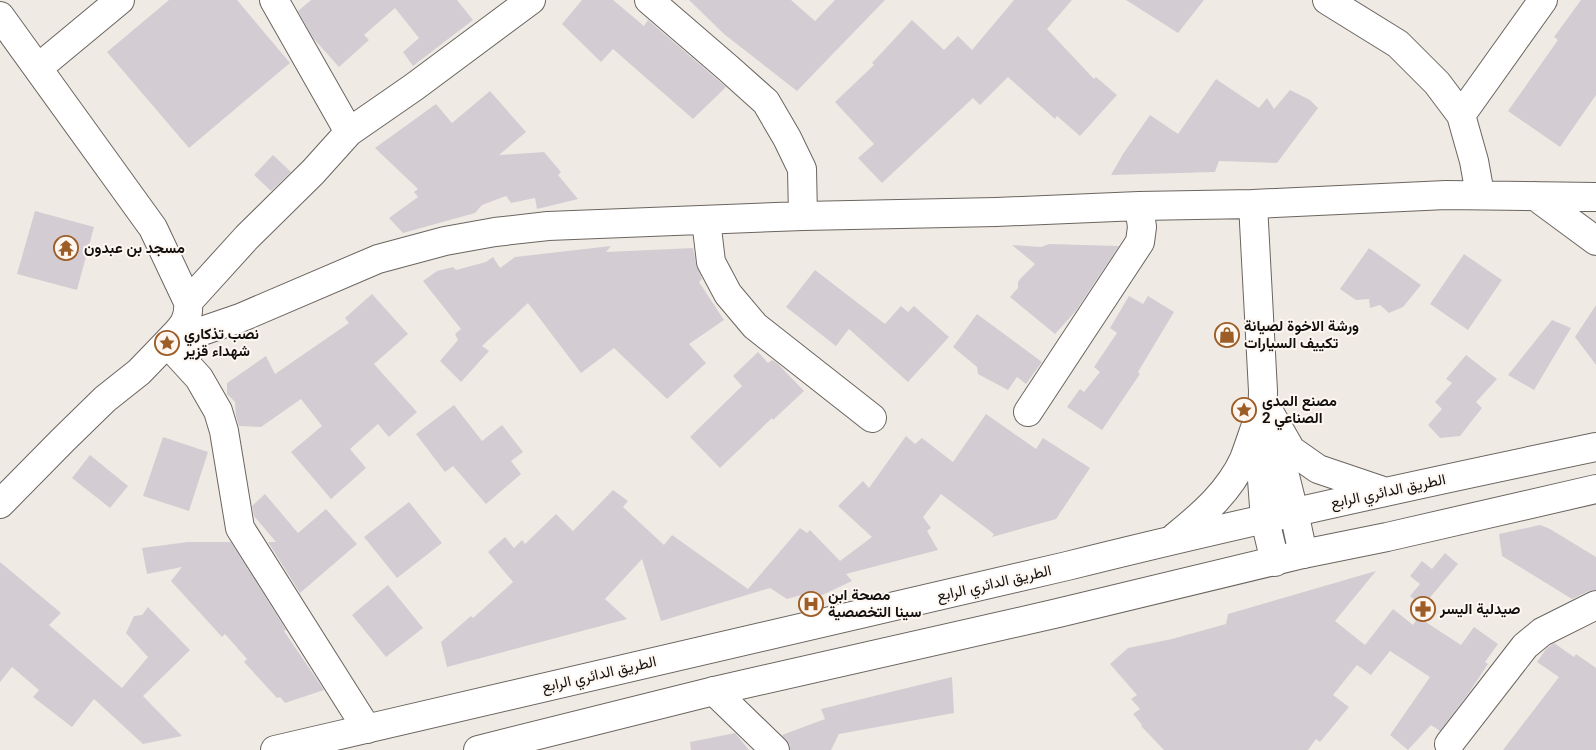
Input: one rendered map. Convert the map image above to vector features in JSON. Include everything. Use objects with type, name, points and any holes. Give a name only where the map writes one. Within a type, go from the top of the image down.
[{"type":"street","points":[[38,68],[120,0]]},
{"type":"street","points":[[274,0],[349,132]]},
{"type":"street","points":[[188,302],[349,132],[414,87],[531,0]]},
{"type":"street","points":[[649,0],[766,102],[802,169],[803,216]]},
{"type":"street","points":[[1327,0],[1398,44],[1437,83],[1461,115],[1474,161],[1480,194]]},
{"type":"street","points":[[1461,115],[1543,0]]},
{"type":"street","points":[[0,16],[153,228],[188,302],[189,312],[186,323],[139,372],[91,413],[0,504]]},
{"type":"street","points":[[167,343],[240,318],[378,259],[445,240],[548,226],[803,216],[1253,204],[1480,194],[1596,197]]},
{"type":"street","points":[[1535,196],[1596,241]]},
{"type":"street","points":[[1253,204],[1264,404],[1260,466],[1265,520],[1275,562]]},
{"type":"street","points":[[1028,412],[1140,242],[1142,227],[1139,206]]},
{"type":"street","points":[[706,220],[711,262],[728,294],[755,326],[872,418]]},
{"type":"street","points":[[167,343],[199,378],[218,411],[224,431],[240,528],[367,728]]},
{"type":"street","points":[[1264,404],[1291,450],[1318,469],[1385,491]]},
{"type":"street","points":[[1264,404],[1294,512],[1303,554]]},
{"type":"street","points":[[1173,539],[1202,515],[1226,489],[1243,459],[1264,404]]},
{"type":"street","name":"الطريق الدائري الرابع","points":[[275,750],[1057,568],[1173,539],[1265,520],[1385,491],[1596,448]]},
{"type":"street","points":[[478,750],[714,691],[1058,614],[1303,554],[1387,537],[1596,489]]},
{"type":"street","points":[[1449,744],[1525,646],[1542,632],[1596,605]]},
{"type":"street","points":[[714,691],[775,750]]},
{"type":"building","points":[[169,0],[237,0],[290,63],[189,148],[107,52]]},
{"type":"building","points":[[311,0],[457,0],[473,20],[413,66],[403,52],[419,38],[395,8],[364,35],[369,40],[339,67],[313,38],[298,11]]},
{"type":"building","points":[[582,0],[613,0],[644,26],[648,20],[726,87],[693,119],[613,49],[601,62],[562,24]]},
{"type":"building","points":[[689,0],[791,0],[815,21],[835,0],[885,0],[797,91],[724,34]]},
{"type":"building","points":[[1014,0],[1072,0],[1047,29],[1094,79],[1096,77],[1117,95],[1080,136],[1057,116],[1055,119],[1008,77],[980,105],[973,98],[882,183],[858,158],[874,144],[835,102],[874,65],[872,63],[912,20],[944,50],[958,36],[972,50]]},
{"type":"building","points":[[1126,0],[1204,0],[1178,33]]},
{"type":"building","points":[[1581,0],[1596,0],[1596,95],[1560,147],[1508,111],[1558,40],[1554,37]]},
{"type":"building","points":[[1216,79],[1259,108],[1267,98],[1274,109],[1290,90],[1310,100],[1318,108],[1277,163],[1219,161],[1215,172],[1111,175],[1150,115],[1178,134]]},
{"type":"building","points":[[490,91],[526,132],[499,155],[544,152],[561,172],[558,175],[578,199],[537,209],[535,198],[511,203],[506,196],[482,205],[475,213],[403,233],[389,218],[418,197],[414,192],[418,189],[375,148],[436,104],[452,123]]},
{"type":"building","points":[[273,155],[291,172],[271,191],[254,175]]},
{"type":"building","points":[[35,211],[94,227],[77,290],[17,274]]},
{"type":"building","points":[[1049,244],[1119,246],[1075,312],[1055,334],[1010,297],[1018,288],[1020,279],[1035,264],[1012,245],[1041,247]]},
{"type":"building","points":[[611,246],[606,252],[693,248],[696,264],[702,279],[699,282],[724,320],[689,344],[706,363],[667,399],[614,348],[581,373],[528,303],[482,346],[489,351],[461,382],[440,361],[458,340],[455,334],[461,329],[423,281],[437,271],[453,267],[456,270],[486,262],[493,257],[500,268],[515,257]]},
{"type":"building","points":[[1369,248],[1421,285],[1403,307],[1389,313],[1380,305],[1370,308],[1369,299],[1356,300],[1340,289]]},
{"type":"building","points":[[1464,254],[1502,280],[1468,330],[1430,304]]},
{"type":"building","points":[[815,270],[885,324],[901,306],[908,312],[914,306],[949,337],[908,382],[849,329],[836,346],[786,307]]},
{"type":"building","points":[[372,294],[408,334],[374,364],[417,412],[389,437],[378,424],[350,449],[366,468],[331,499],[291,452],[322,426],[301,399],[261,427],[239,426],[235,402],[227,394],[227,383],[266,356],[275,374],[349,323],[345,318]]},
{"type":"building","points":[[1129,296],[1143,304],[1148,296],[1174,312],[1138,372],[1140,374],[1102,430],[1067,407],[1080,389],[1084,392],[1100,372],[1094,367],[1117,333],[1110,328]]},
{"type":"building","points":[[1596,305],[1596,365],[1575,337]]},
{"type":"building","points":[[977,314],[1042,362],[1026,384],[1017,377],[1008,390],[978,374],[977,367],[953,347]]},
{"type":"building","points":[[1552,320],[1571,328],[1534,390],[1508,375]]},
{"type":"building","points":[[758,352],[768,363],[772,360],[777,363],[804,391],[773,420],[772,418],[720,468],[690,437],[742,386],[733,376]]},
{"type":"building","points":[[1466,355],[1497,379],[1476,402],[1482,408],[1460,436],[1440,438],[1428,425],[1442,409],[1435,402],[1452,383],[1446,379]]},
{"type":"building","points":[[454,405],[482,441],[502,425],[523,452],[511,461],[521,474],[486,504],[453,466],[445,472],[416,434]]},
{"type":"building","points":[[986,414],[1036,449],[1043,438],[1090,468],[1056,519],[992,537],[994,534],[941,494],[923,517],[931,528],[927,531],[938,550],[846,574],[852,581],[818,597],[808,593],[787,599],[770,588],[661,621],[642,559],[605,599],[627,619],[447,667],[441,642],[471,616],[473,618],[513,582],[488,552],[505,537],[514,548],[522,540],[525,544],[556,514],[573,531],[613,490],[628,501],[623,507],[664,545],[672,535],[748,589],[800,528],[807,533],[810,530],[840,561],[872,537],[838,506],[863,481],[869,488],[906,436],[915,444],[922,438],[953,462]]},
{"type":"building","points":[[163,437],[208,452],[189,511],[143,496]]},
{"type":"building","points":[[90,455],[128,486],[110,508],[72,478]]},
{"type":"building","points":[[265,494],[298,533],[326,509],[357,544],[300,593],[268,542],[276,542],[254,516],[252,506]]},
{"type":"building","points":[[409,502],[442,543],[397,578],[364,537]]},
{"type":"building","points":[[1540,525],[1596,557],[1596,590],[1589,591],[1572,599],[1502,556],[1499,534]]},
{"type":"building","points":[[188,542],[231,542],[286,630],[284,631],[324,690],[285,703],[280,697],[277,698],[244,662],[247,659],[225,634],[222,637],[171,581],[182,567],[147,574],[142,548]]},
{"type":"building","points":[[1445,553],[1458,564],[1423,606],[1410,596],[1420,584],[1410,576],[1422,561],[1432,569]]},
{"type":"building","points":[[0,562],[61,613],[49,625],[122,688],[148,657],[126,633],[134,616],[142,615],[148,607],[190,650],[143,696],[182,736],[143,744],[94,699],[72,727],[33,697],[39,690],[12,667],[0,682]]},
{"type":"building","points":[[1376,571],[1335,621],[1365,645],[1393,609],[1413,625],[1418,617],[1461,645],[1474,627],[1498,644],[1485,662],[1488,664],[1470,691],[1440,731],[1431,725],[1408,750],[1390,735],[1430,677],[1390,651],[1371,675],[1357,665],[1333,695],[1349,707],[1320,742],[1316,739],[1308,750],[1164,750],[1141,726],[1133,714],[1140,709],[1131,699],[1137,695],[1110,664],[1128,648],[1172,639],[1226,624],[1228,614]]},
{"type":"building","points":[[388,585],[423,628],[386,657],[352,615]]},
{"type":"building","points":[[1554,643],[1574,657],[1576,654],[1596,668],[1596,750],[1503,750],[1559,677],[1537,662],[1546,649]]},
{"type":"building","points":[[952,677],[954,713],[839,734],[831,750],[790,750],[790,745],[782,735],[825,719],[821,709]]},
{"type":"building","points":[[735,733],[749,750],[691,750],[690,742]]},
{"type":"place","name":"مسجد بن عبدون","points":[[66,248]]},
{"type":"place","name":"ورشة الاخوة لصيانة تكييف السيارات","points":[[1227,335]]},
{"type":"place","name":"نصب تذكاري شهداء قزير","points":[[167,343]]},
{"type":"place","name":"مصنع المدى الصناعي 2","points":[[1244,410]]},
{"type":"place","name":"مصحة ابن سينا التخصصية","points":[[811,604]]},
{"type":"place","name":"صيدلية اليسر","points":[[1423,609]]}]
